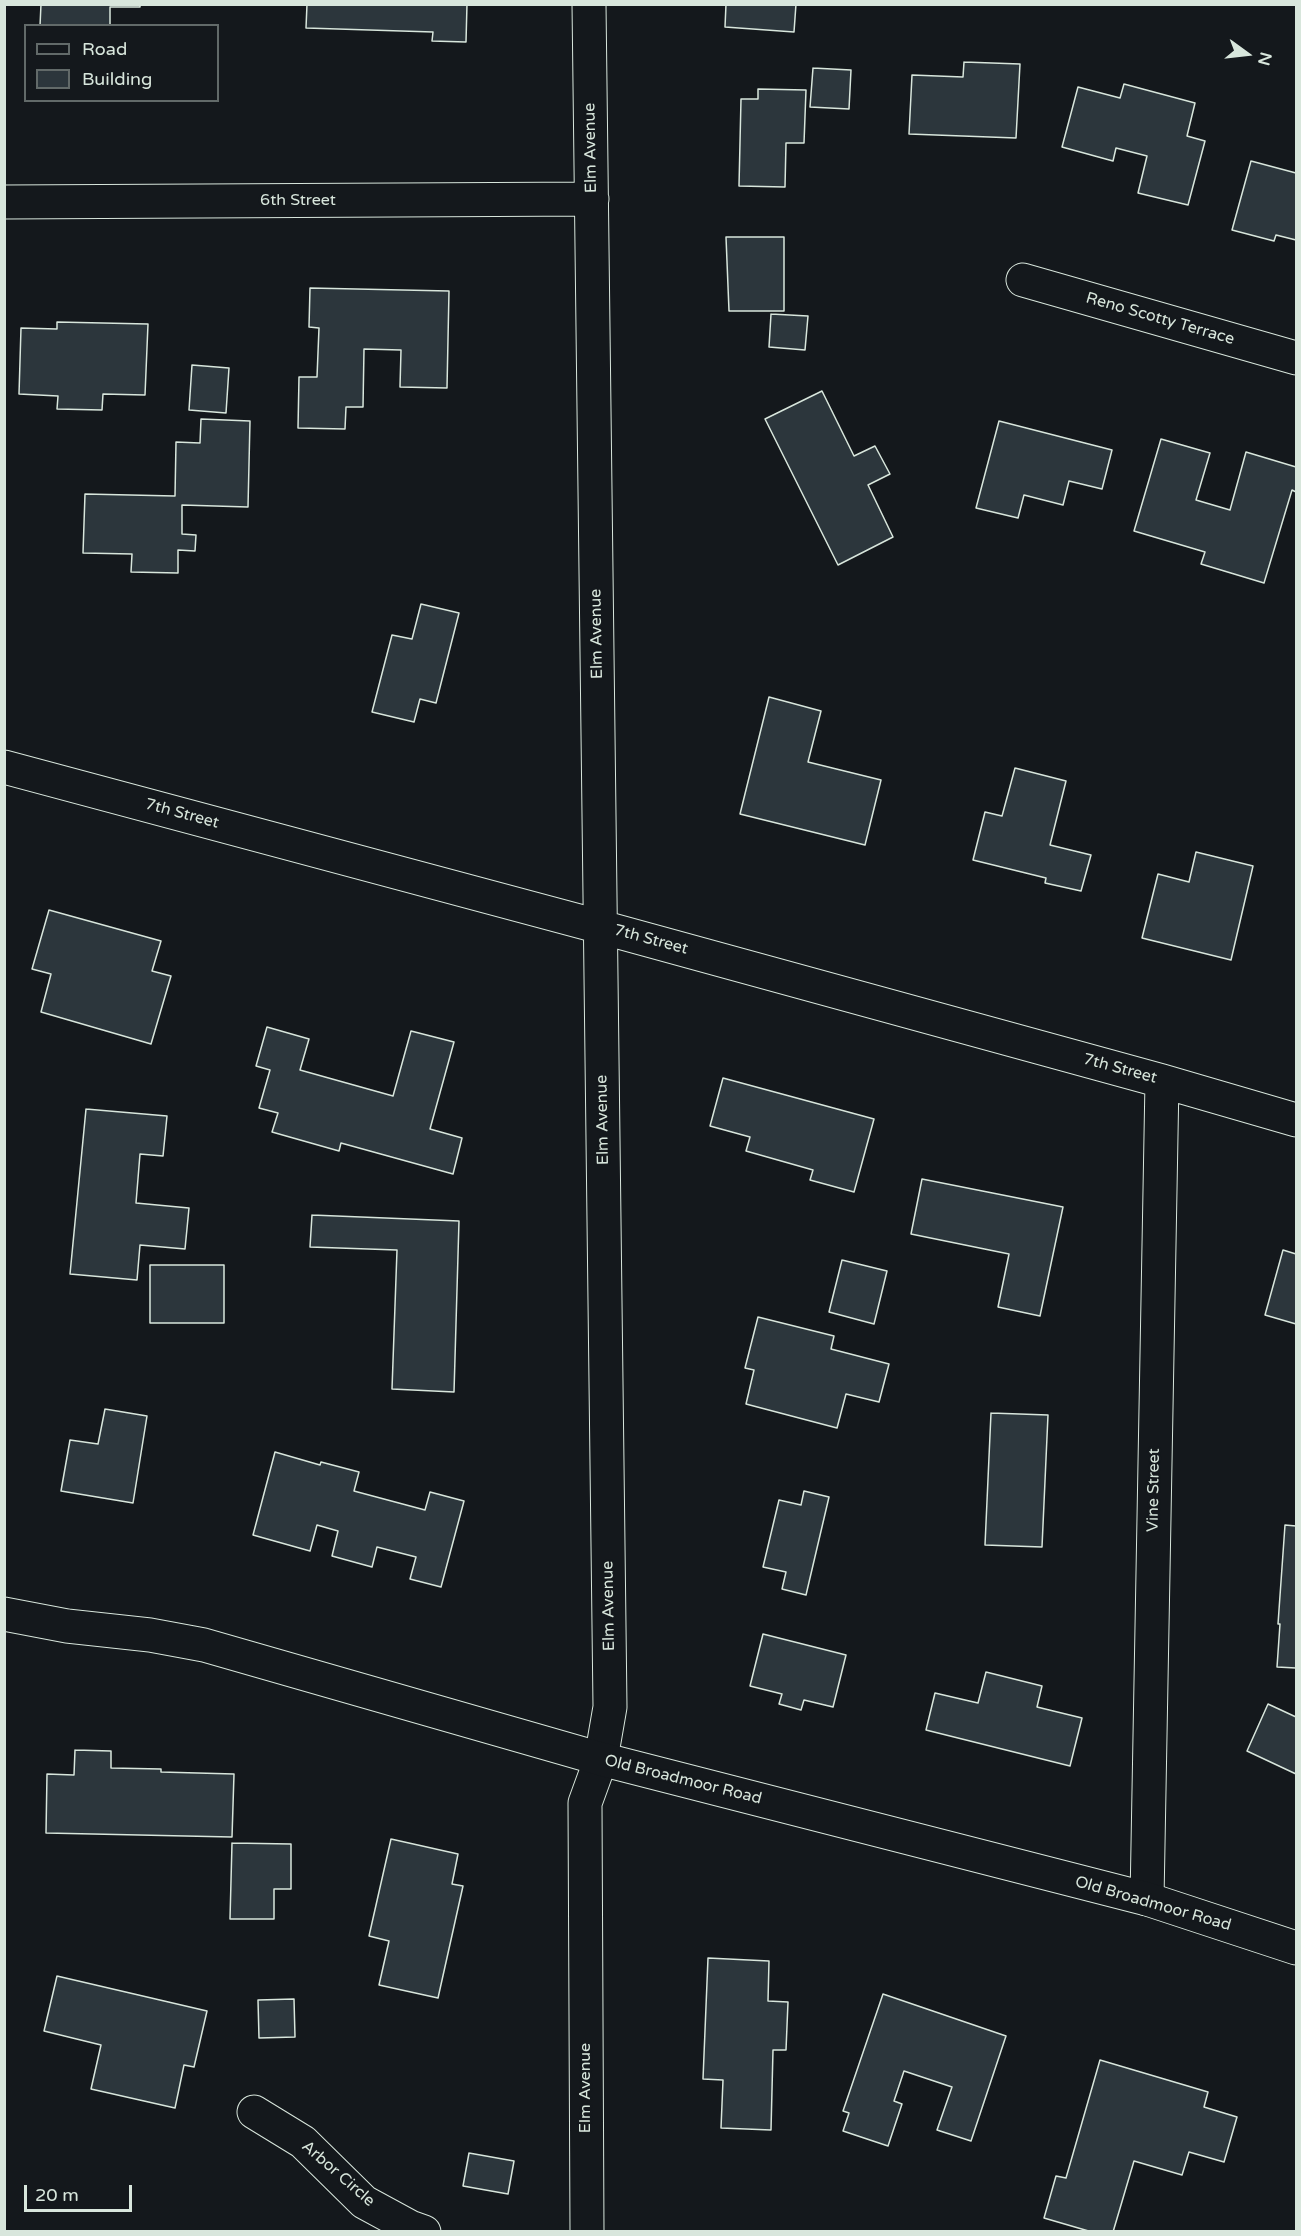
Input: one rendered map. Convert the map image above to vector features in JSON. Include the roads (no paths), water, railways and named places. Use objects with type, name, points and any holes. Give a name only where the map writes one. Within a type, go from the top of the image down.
[{"type":"street","name":"Elm Avenue","points":[[587,2232],[585,1803],[601,1759],[610,1707],[589,4]]},
{"type":"street","name":"6th Street","points":[[4,202],[592,199]]},
{"type":"street","name":"Reno Scotty Terrace","points":[[1023,280],[1296,358]]},
{"type":"street","name":"7th Street","points":[[4,767],[601,927],[1296,1120]]},
{"type":"street","name":"Vine Street","points":[[1147,1899],[1161,1081]]},
{"type":"street","name":"Old Broadmoor Road","points":[[4,1614],[67,1626],[150,1635],[204,1645],[601,1759],[1147,1899],[1296,1948]]},
{"type":"street","name":"Old Broadmoor Road","points":[[4,1637],[67,1626]]},
{"type":"street","name":"Arbor Circle","points":[[254,2112],[303,2142],[364,2202],[424,2232]]}]
